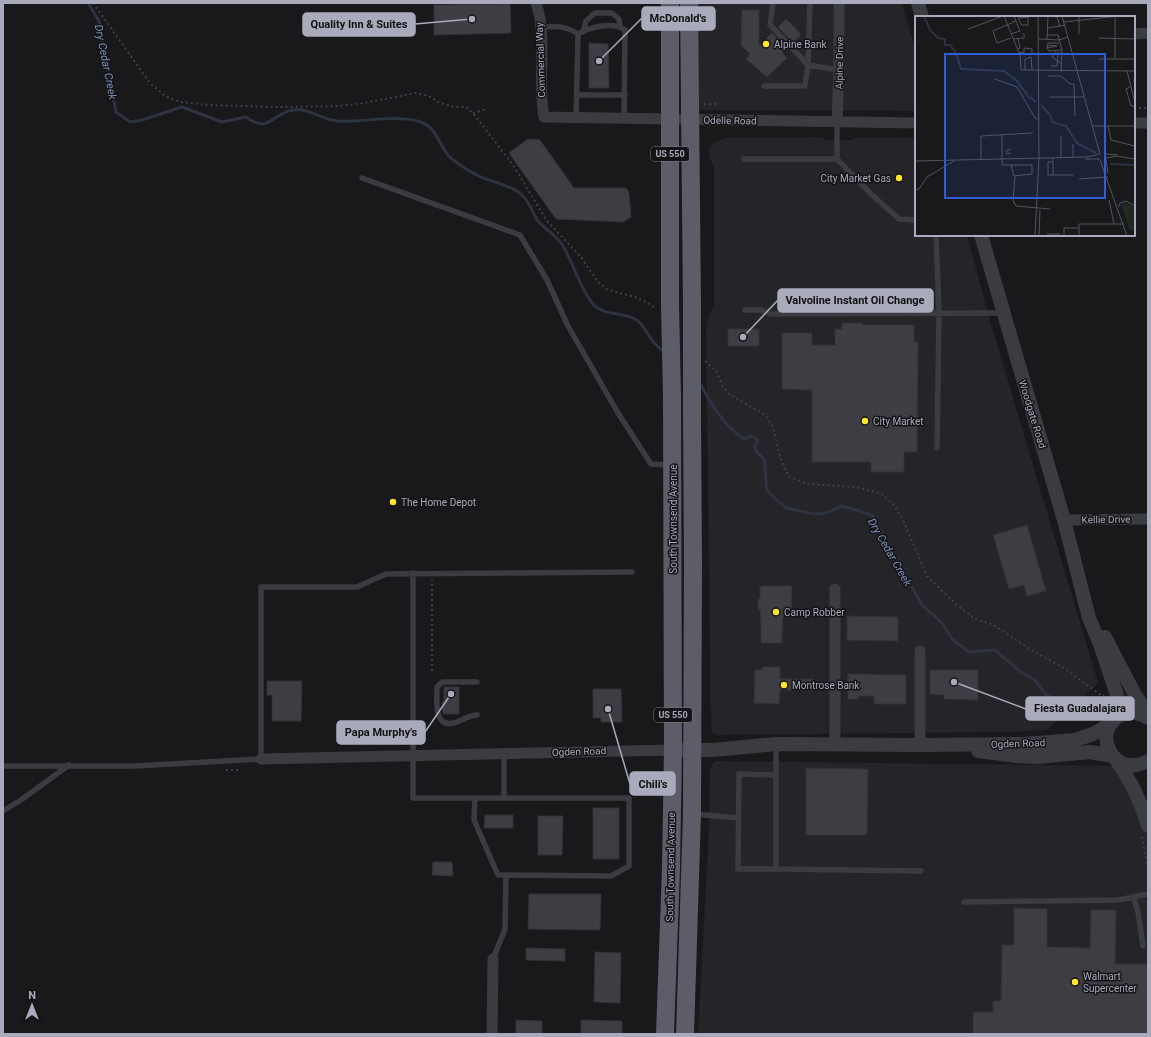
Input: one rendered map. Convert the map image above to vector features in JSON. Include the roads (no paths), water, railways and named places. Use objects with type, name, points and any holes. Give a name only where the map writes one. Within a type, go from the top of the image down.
[{"type":"highway","name":"South Townsend Avenue","points":[[664,1034],[671,868],[673,750],[672,395],[664,308],[670,119],[670,3]]},
{"type":"highway","name":"South Townsend Avenue","points":[[685,1034],[692,814],[693,565],[690,3]]},
{"type":"street","name":"Commercial Way","points":[[536,3],[540,28],[541,101],[544,118]]},
{"type":"street","name":"Alpine Drive","points":[[837,122],[839,3]]},
{"type":"street","points":[[918,3],[922,16]]},
{"type":"street","points":[[1135,34],[1148,34]]},
{"type":"street","name":"Odelle Road","points":[[544,118],[915,123]]},
{"type":"street","points":[[1135,123],[1148,123]]},
{"type":"street","name":"Woodgate Road","points":[[981,236],[1002,313],[1064,520],[1089,618],[1100,644],[1117,695],[1114,721],[1106,736],[1106,743],[1114,758]]},
{"type":"street","name":"Kellie Drive","points":[[1064,520],[1148,519]]},
{"type":"street","points":[[835,589],[835,745]]},
{"type":"street","name":"Woodgate Road","points":[[1083,594],[1134,693],[1148,716]]},
{"type":"street","points":[[920,651],[920,745]]},
{"type":"street","name":"Ogden Road","points":[[261,759],[713,750],[776,744],[1023,744],[1075,740],[1093,734],[1129,713],[1148,716]]},
{"type":"street","name":"Ogden Road","points":[[920,745],[1016,756],[1038,757],[1090,752],[1114,758],[1123,764],[1132,766],[1141,765],[1148,761]]},
{"type":"street","points":[[1114,758],[1129,779],[1140,801],[1148,826]]},
{"type":"street","points":[[492,1034],[493,959]]},
{"type":"lane","points":[[773,3],[770,25],[801,60],[808,65],[839,70]]},
{"type":"lane","points":[[764,86],[805,86],[808,65],[810,3]]},
{"type":"lane","points":[[576,118],[580,33],[586,21],[595,13],[612,13],[619,19],[620,26]]},
{"type":"lane","points":[[540,28],[550,26],[568,27],[580,33]]},
{"type":"lane","points":[[580,33],[588,28],[620,26],[625,30],[624,119]]},
{"type":"lane","points":[[576,95],[625,95]]},
{"type":"lane","points":[[836,159],[837,122]]},
{"type":"lane","points":[[744,159],[836,159],[871,194],[899,219],[915,220]]},
{"type":"lane","points":[[362,178],[520,235],[547,280],[568,326],[618,413],[651,464],[672,465]]},
{"type":"lane","points":[[936,236],[939,313],[937,448]]},
{"type":"lane","points":[[745,310],[762,310],[771,314],[1002,313]]},
{"type":"lane","points":[[3,766],[69,764],[134,766],[261,759],[261,587],[357,587],[386,574],[632,572]]},
{"type":"lane","points":[[413,573],[413,798],[475,798],[629,798],[629,866],[611,876],[498,874],[474,820],[475,798]]},
{"type":"lane","points":[[477,682],[442,682],[437,688],[437,714],[440,720],[446,723],[453,723],[470,715],[477,715]]},
{"type":"lane","points":[[776,744],[776,869]]},
{"type":"lane","points":[[504,753],[504,798]]},
{"type":"lane","points":[[3,811],[21,800],[69,764]]},
{"type":"lane","points":[[776,775],[738,774],[738,869],[921,871]]},
{"type":"lane","points":[[692,814],[721,815],[738,818]]},
{"type":"lane","points":[[493,959],[506,929],[506,875]]},
{"type":"lane","points":[[964,902],[1118,900],[1148,894]]},
{"type":"lane","points":[[1134,898],[1138,912],[1143,946]]},
{"type":"waterway","name":"Dry Cedar Creek","points":[[88,3],[99,21],[116,112],[130,122],[142,120],[182,107],[222,122],[246,117],[261,124],[271,121],[281,114],[294,110],[311,112],[327,119],[338,121],[384,119],[408,119],[419,121],[431,129],[452,159],[471,172],[483,178],[508,186],[521,194],[528,203],[537,220],[561,243],[584,290],[593,304],[603,311],[627,316],[638,321],[653,342],[665,352]]},
{"type":"waterway","name":"Dry Cedar Creek","points":[[700,383],[713,406],[730,427],[744,439],[752,436],[758,440],[755,446],[756,451],[764,459],[767,491],[786,508],[815,514],[826,513],[842,506],[872,515],[922,605],[942,623],[952,639],[969,652],[995,650],[1022,673],[1035,680],[1045,694],[1084,715]]},
{"type":"place","name":"Quality Inn & Suites","points":[[472,19]]},
{"type":"place","name":"Alpine Bank","points":[[766,44]]},
{"type":"place","name":"McDonald's","points":[[599,61]]},
{"type":"place","name":"City Market Gas","points":[[899,178]]},
{"type":"place","name":"Valvoline Instant Oil Change","points":[[743,337]]},
{"type":"place","name":"City Market","points":[[865,421]]},
{"type":"place","name":"The Home Depot","points":[[393,502]]},
{"type":"place","name":"Camp Robber","points":[[776,612]]},
{"type":"place","name":"Fiesta Guadalajara","points":[[954,682]]},
{"type":"place","name":"Montrose Bank","points":[[784,685]]},
{"type":"place","name":"Papa Murphy's","points":[[451,694]]},
{"type":"place","name":"Chili's","points":[[608,709]]},
{"type":"place","name":"Walmart Supercenter","points":[[1075,982]]}]
